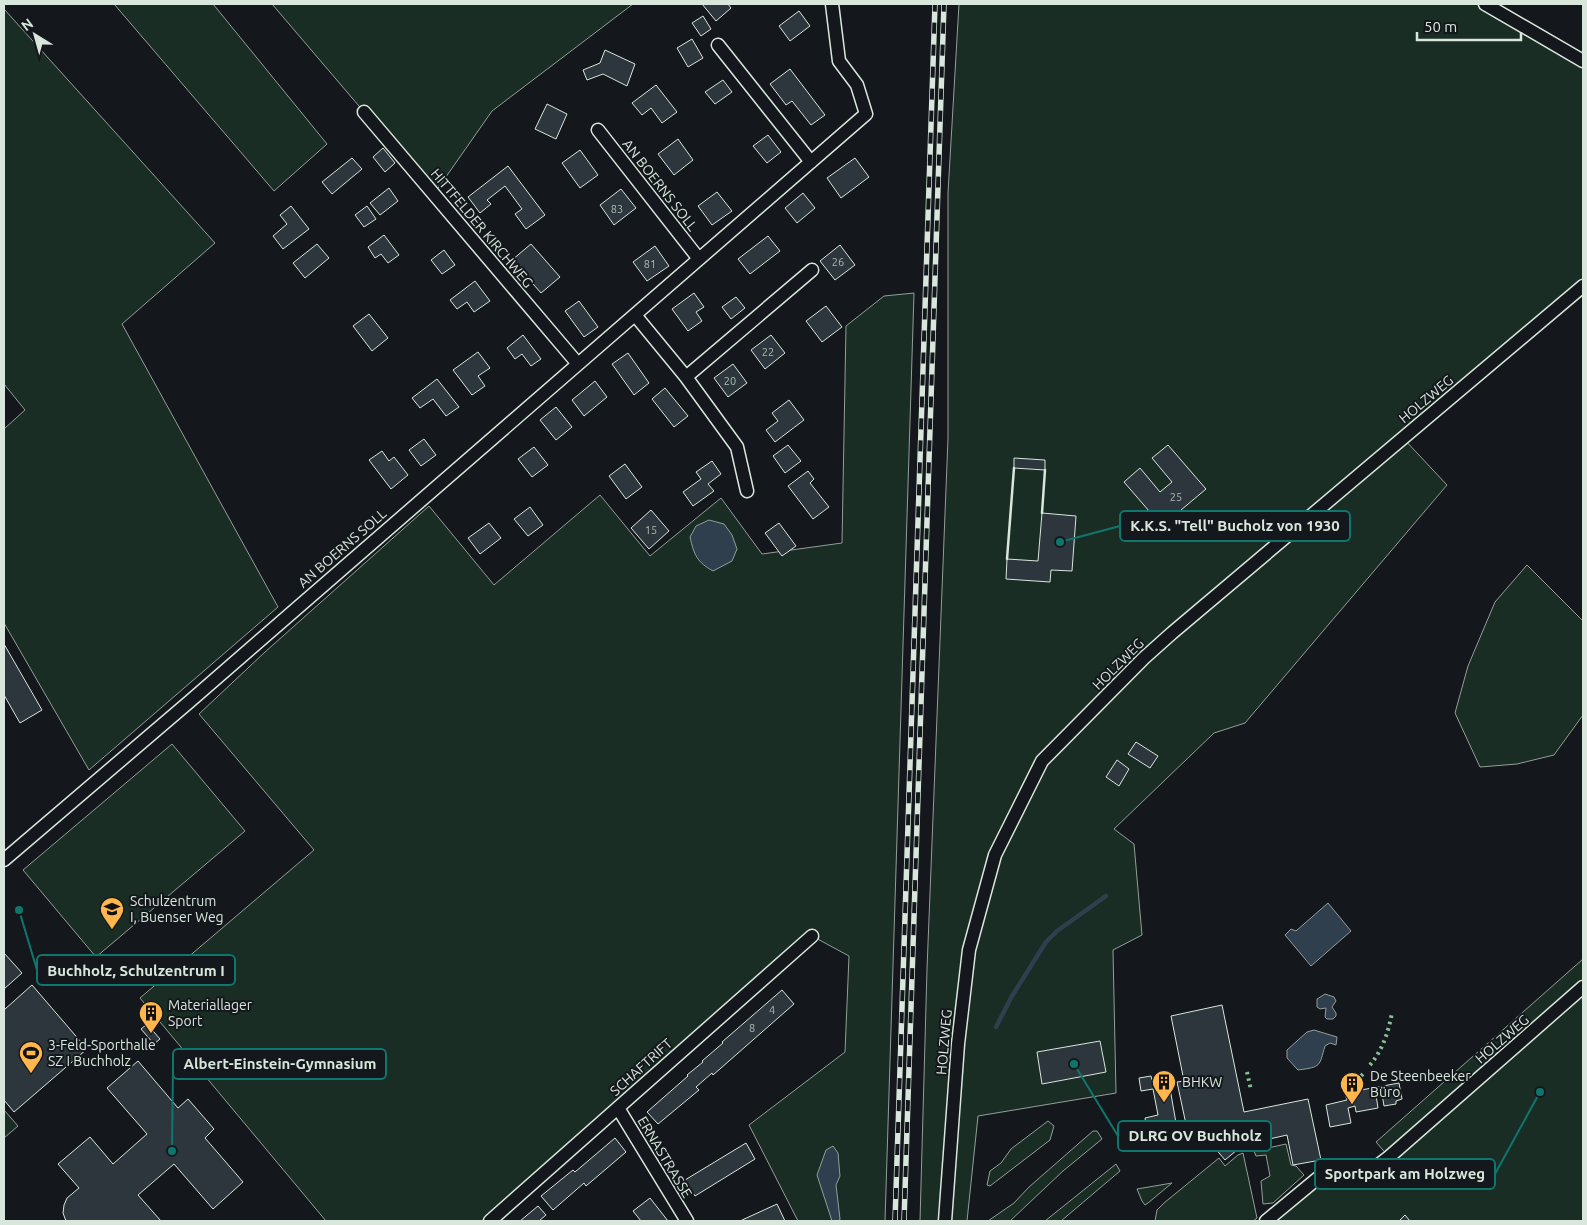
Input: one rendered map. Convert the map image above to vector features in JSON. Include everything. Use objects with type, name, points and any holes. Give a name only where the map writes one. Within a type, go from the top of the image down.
[{"type":"street","name":"AN BOERNS SOLL","points":[[4,860],[189,702],[866,114],[857,85],[840,61],[832,4]]},
{"type":"street","points":[[1485,4],[1583,61]]},
{"type":"street","points":[[718,45],[811,162]]},
{"type":"street","name":"HITTFELDER KIRCHWEG","points":[[364,112],[578,364]]},
{"type":"street","name":"AN BOERNS SOLL","points":[[598,130],[699,259]]},
{"type":"street","points":[[686,377],[812,270]]},
{"type":"street","name":"HOLZWEG","points":[[945,1221],[958,1044],[969,950],[996,855],[1042,761],[1144,658],[1172,633],[1583,286]]},
{"type":"street","points":[[635,315],[686,377],[737,446],[747,491]]},
{"type":"street","name":"SCHAFTRIFT","points":[[490,1221],[812,936]]},
{"type":"street","name":"HOLZWEG","points":[[1266,1221],[1318,1178],[1376,1167],[1583,987]]},
{"type":"street","name":"ERNASTRASSE","points":[[618,1108],[687,1221]]},
{"type":"green space","points":[[114,4],[213,4],[327,144],[274,191]]},
{"type":"green space","points":[[272,4],[633,4],[492,111],[434,194]]},
{"type":"green space","points":[[959,4],[1485,4],[1583,61],[1583,286],[1403,438],[1447,485],[1245,723],[1214,733],[1114,829],[1134,844],[1142,935],[1113,950],[1116,1093],[978,1116],[967,1221],[920,1221],[927,969],[948,438],[948,193]]},
{"type":"green space","points":[[4,9],[215,243],[122,324],[278,607],[89,770],[4,623],[4,429],[25,410],[4,384]]},
{"type":"green space","points":[[914,293],[885,1221],[798,1221],[749,1125],[845,1052],[849,956],[812,936],[490,1221],[326,1221],[140,998],[314,850],[199,714],[265,652],[429,506],[494,585],[600,495],[650,556],[721,498],[762,554],[842,543],[846,326],[884,296]]},
{"type":"green space","points":[[1527,565],[1583,621],[1583,715],[1554,755],[1517,764],[1480,767],[1455,713],[1468,666],[1495,602]]},
{"type":"green space","points":[[172,744],[245,831],[96,957],[23,870]]},
{"type":"green space","points":[[1583,959],[1583,1221],[1266,1221],[1318,1178],[1389,1157],[1376,1142]]},
{"type":"green space","points":[[4,1110],[18,1126],[4,1138]]},
{"type":"green space","points":[[1048,1121],[1054,1126],[1050,1140],[990,1186],[987,1185],[990,1171],[1001,1163],[1011,1149]]},
{"type":"green space","points":[[1093,1131],[1097,1131],[1102,1139],[1063,1171],[1010,1221],[988,1221],[1014,1203],[1029,1187]]},
{"type":"green space","points":[[1286,1144],[1291,1165],[1296,1166],[1304,1175],[1273,1203],[1263,1204],[1261,1181],[1270,1176],[1266,1155],[1256,1156],[1254,1151]]},
{"type":"green space","points":[[1243,1153],[1257,1218],[1253,1221],[1155,1221],[1157,1210],[1164,1203],[1219,1158],[1225,1166]]},
{"type":"green space","points":[[1116,1164],[1120,1171],[1061,1221],[1045,1221]]},
{"type":"green space","points":[[1172,1183],[1145,1205],[1137,1189]]},
{"type":"water","points":[[709,520],[724,524],[732,535],[737,549],[732,561],[713,571],[697,557],[690,537],[696,526]]},
{"type":"water","points":[[1328,903],[1351,931],[1311,966],[1285,935],[1291,929],[1296,931]]},
{"type":"water","points":[[1325,994],[1334,997],[1336,1001],[1332,1007],[1336,1013],[1333,1019],[1325,1017],[1326,1008],[1320,1009],[1317,1007],[1317,999]]},
{"type":"water","points":[[1314,1030],[1337,1037],[1336,1045],[1330,1043],[1325,1046],[1320,1062],[1316,1066],[1298,1070],[1287,1058],[1287,1050],[1307,1032]]},
{"type":"water","points":[[833,1146],[838,1153],[840,1176],[836,1185],[839,1221],[832,1221],[817,1175],[826,1150]]},
{"type":"building","points":[[702,4],[728,4],[731,8],[716,21]]},
{"type":"building","points":[[799,11],[810,26],[790,41],[779,26]]},
{"type":"building","points":[[703,16],[711,29],[701,36],[692,23]]},
{"type":"building","points":[[692,39],[703,58],[688,67],[677,48]]},
{"type":"building","points":[[605,50],[635,64],[627,86],[603,74],[587,80],[583,70],[600,63]]},
{"type":"building","points":[[790,69],[825,115],[811,125],[792,101],[786,105],[770,84]]},
{"type":"building","points":[[723,80],[732,92],[715,104],[705,92]]},
{"type":"building","points":[[656,85],[677,112],[662,123],[651,108],[642,115],[632,103]]},
{"type":"building","points":[[547,104],[567,114],[556,139],[535,129]]},
{"type":"building","points":[[768,135],[781,152],[767,163],[753,146]]},
{"type":"building","points":[[678,139],[693,160],[674,175],[658,154]]},
{"type":"building","points":[[383,148],[395,163],[385,172],[373,157]]},
{"type":"building","points":[[580,150],[598,175],[580,188],[562,163]]},
{"type":"building","points":[[352,158],[362,169],[332,194],[322,182]]},
{"type":"building","points":[[855,158],[869,177],[841,198],[827,178]]},
{"type":"building","points":[[508,166],[545,215],[526,229],[515,214],[522,209],[505,186],[487,200],[491,204],[480,213],[468,197]]},
{"type":"building","points":[[389,188],[398,201],[380,215],[370,203]]},
{"type":"building","points":[[621,189],[636,208],[614,225],[600,205]]},
{"type":"building","points":[[717,192],[732,211],[712,225],[698,206]]},
{"type":"building","points":[[803,193],[815,208],[797,223],[785,208]]},
{"type":"building","points":[[291,206],[309,229],[283,249],[273,236],[287,224],[280,215]]},
{"type":"building","points":[[367,206],[376,219],[364,227],[355,215]]},
{"type":"building","points":[[384,235],[399,255],[388,263],[381,254],[375,258],[368,247]]},
{"type":"building","points":[[768,236],[780,251],[750,274],[738,259]]},
{"type":"building","points":[[317,244],[329,258],[305,278],[293,263]]},
{"type":"building","points":[[531,244],[560,277],[541,293],[512,260]]},
{"type":"building","points":[[840,245],[855,265],[835,280],[820,261]]},
{"type":"building","points":[[655,246],[669,266],[647,281],[633,262]]},
{"type":"building","points":[[444,250],[455,265],[442,274],[431,260]]},
{"type":"building","points":[[475,281],[490,301],[474,312],[467,302],[457,309],[450,300]]},
{"type":"building","points":[[694,293],[704,307],[696,312],[702,321],[688,331],[672,309]]},
{"type":"building","points":[[736,297],[745,308],[731,319],[722,307]]},
{"type":"building","points":[[579,301],[598,327],[584,337],[565,311]]},
{"type":"building","points":[[826,306],[842,327],[822,342],[806,321]]},
{"type":"building","points":[[369,314],[388,338],[372,351],[353,326]]},
{"type":"building","points":[[523,335],[541,359],[531,366],[522,354],[515,359],[507,348]]},
{"type":"building","points":[[771,335],[785,353],[765,369],[751,350]]},
{"type":"building","points":[[478,352],[490,368],[478,376],[485,386],[472,395],[453,370]]},
{"type":"building","points":[[628,353],[649,383],[634,395],[612,364]]},
{"type":"building","points":[[733,364],[747,383],[728,397],[714,378]]},
{"type":"building","points":[[437,379],[459,407],[446,416],[433,399],[420,408],[412,398]]},
{"type":"building","points":[[595,381],[607,397],[584,416],[572,400]]},
{"type":"building","points":[[665,388],[688,416],[674,427],[652,399]]},
{"type":"building","points":[[789,400],[804,420],[775,442],[766,430],[778,421],[772,413]]},
{"type":"building","points":[[556,407],[572,427],[556,440],[540,420]]},
{"type":"building","points":[[424,439],[436,455],[421,466],[409,450]]},
{"type":"building","points":[[788,445],[801,461],[785,473],[773,456]]},
{"type":"building","points":[[1168,445],[1206,489],[1162,526],[1124,482],[1140,468],[1160,492],[1172,482],[1152,458]]},
{"type":"building","points":[[534,447],[548,465],[532,477],[518,459]]},
{"type":"building","points":[[382,451],[389,461],[394,457],[408,475],[391,489],[369,460]]},
{"type":"building","points":[[1014,458],[1045,460],[1045,470],[1014,468]]},
{"type":"building","points":[[712,461],[721,474],[708,484],[714,491],[693,506],[683,492],[701,479],[696,472]]},
{"type":"building","points":[[625,464],[642,487],[626,499],[609,476]]},
{"type":"building","points":[[808,471],[814,479],[810,483],[829,507],[813,519],[788,486]]},
{"type":"building","points":[[530,507],[543,525],[528,536],[514,519]]},
{"type":"building","points":[[651,510],[669,531],[649,549],[631,528]]},
{"type":"building","points":[[1042,513],[1076,516],[1072,571],[1051,570],[1050,582],[1006,579],[1007,559],[1038,561]]},
{"type":"building","points":[[489,523],[501,538],[480,554],[468,538]]},
{"type":"building","points":[[779,523],[796,546],[782,556],[765,533]]},
{"type":"building","points":[[4,644],[42,710],[20,723],[4,695]]},
{"type":"building","points":[[1136,742],[1158,756],[1150,768],[1128,754]]},
{"type":"building","points":[[1117,760],[1129,769],[1119,786],[1106,777]]},
{"type":"building","points":[[4,953],[22,973],[4,989]]},
{"type":"building","name":"3-Feld-Sporthalle SZ I Buchholz","points":[[32,985],[87,1049],[14,1112],[4,1100],[4,1010]]},
{"type":"building","points":[[782,990],[794,1004],[713,1075],[712,1073],[696,1087],[699,1090],[658,1124],[647,1112],[703,1062],[722,1042]]},
{"type":"building","points":[[1222,1005],[1244,1112],[1308,1099],[1321,1160],[1293,1165],[1287,1135],[1243,1145],[1225,1160],[1214,1147],[1228,1135],[1190,1143],[1177,1082],[1184,1081],[1171,1016]]},
{"type":"building","name":"Materiallager Sport","points":[[147,1024],[160,1039],[154,1044],[141,1029]]},
{"type":"building","points":[[1100,1041],[1106,1072],[1042,1084],[1037,1052]]},
{"type":"building","points":[[138,1061],[178,1108],[188,1099],[214,1129],[205,1138],[243,1182],[213,1209],[174,1164],[138,1195],[161,1221],[66,1221],[63,1213],[64,1205],[67,1198],[79,1188],[58,1164],[90,1137],[113,1164],[147,1134],[107,1088]]},
{"type":"building","name":"BHKW","points":[[1151,1076],[1152,1080],[1168,1077],[1179,1140],[1162,1143],[1162,1146],[1150,1148],[1145,1118],[1158,1115],[1153,1089],[1141,1091],[1139,1078]]},
{"type":"building","name":"De Steenbeeker Büro","points":[[1399,1083],[1402,1099],[1396,1101],[1396,1104],[1384,1106],[1382,1094],[1376,1095],[1378,1108],[1356,1112],[1355,1106],[1348,1108],[1351,1123],[1330,1127],[1326,1105],[1347,1100],[1345,1093]]},
{"type":"building","points":[[615,1138],[626,1152],[586,1186],[584,1183],[553,1210],[541,1196],[573,1170],[575,1172]]},
{"type":"building","points":[[746,1143],[755,1159],[695,1196],[685,1180]]},
{"type":"building","points":[[650,1198],[668,1221],[641,1221],[633,1211]]},
{"type":"building","points":[[777,1204],[785,1221],[740,1221]]},
{"type":"building","points":[[538,1206],[546,1215],[539,1221],[520,1221]]},
{"type":"building","points":[[1405,1215],[1410,1221],[1399,1221]]},
{"type":"waterway","points":[[996,1027],[1012,996],[1046,942],[1057,931],[1106,896]]},
{"type":"railway","points":[[895,1221],[935,4]]},
{"type":"railway","points":[[904,1221],[944,4]]},
{"type":"hedge","points":[[1370,1065],[1384,1040],[1392,1012]]},
{"type":"hedge","points":[[1247,1072],[1251,1090]]},
{"type":"hedge","points":[[1355,1078],[1365,1072]]},
{"type":"wall","points":[[1007,559],[1014,468]]},
{"type":"wall","points":[[1042,513],[1045,470]]},
{"type":"place","name":"K.K.S. \"Tell\" Bucholz von 1930","points":[[1060,542]]},
{"type":"place","name":"Buchholz, Schulzentrum I","points":[[19,910]]},
{"type":"place","name":"Schulzentrum I, Buenser Weg","points":[[112,930]]},
{"type":"place","name":"Materiallager Sport","points":[[151,1034]]},
{"type":"place","name":"DLRG OV Buchholz","points":[[1074,1064]]},
{"type":"place","name":"3-Feld-Sporthalle SZ I Buchholz","points":[[31,1074]]},
{"type":"place","name":"Sportpark am Holzweg","points":[[1540,1092]]},
{"type":"place","name":"BHKW","points":[[1164,1103]]},
{"type":"place","name":"De Steenbeeker Büro","points":[[1352,1105]]},
{"type":"place","name":"Albert-Einstein-Gymnasium","points":[[172,1151]]}]
